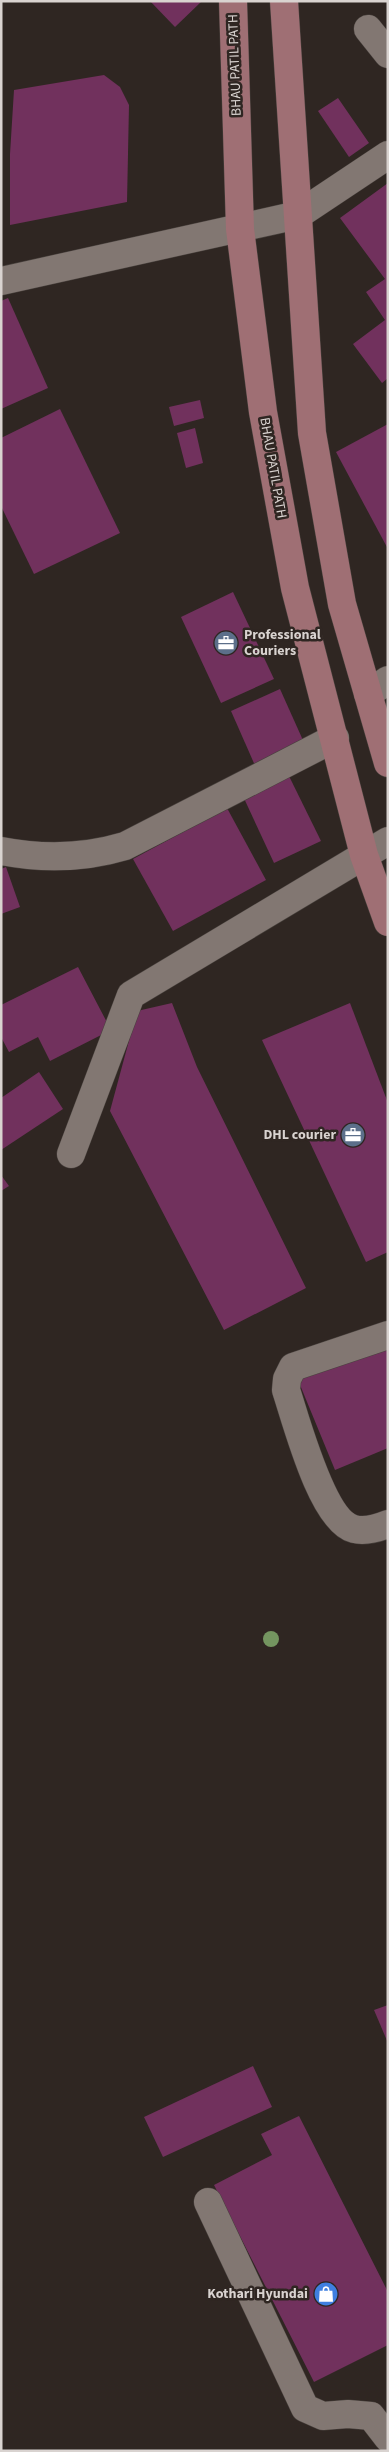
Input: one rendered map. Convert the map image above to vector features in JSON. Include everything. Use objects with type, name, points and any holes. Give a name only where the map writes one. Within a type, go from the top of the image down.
[{"type":"main road","name":"BHAU PATIL PATH","points":[[233,1],[240,229],[263,412],[295,588],[364,855],[388,922]]},
{"type":"main road","points":[[284,1],[312,433],[342,604],[378,687],[388,763]]},
{"type":"street","points":[[368,29],[388,54]]},
{"type":"street","points":[[1,282],[298,215],[388,155]]},
{"type":"street","points":[[1,851],[73,856],[105,852],[125,846],[335,738]]},
{"type":"street","points":[[71,1154],[131,994],[388,842]]},
{"type":"street","points":[[388,1335],[293,1367],[287,1379],[286,1390],[317,1483],[337,1518],[353,1529],[370,1530],[388,1524]]},
{"type":"street","points":[[208,2202],[305,2408],[323,2416],[348,2414],[371,2416],[388,2438]]},
{"type":"building","points":[[150,1],[202,1],[175,27]]},
{"type":"building","points":[[104,75],[120,87],[129,105],[127,202],[10,225],[10,154],[14,90]]},
{"type":"building","points":[[338,98],[369,143],[349,157],[318,111]]},
{"type":"building","points":[[388,183],[388,378],[382,383],[353,344],[385,320],[366,292],[385,279],[340,218]]},
{"type":"building","points":[[8,298],[48,388],[1,409],[1,301]]},
{"type":"building","points":[[200,400],[204,418],[174,426],[169,407]]},
{"type":"building","points":[[60,409],[120,533],[34,574],[1,506],[1,438]]},
{"type":"building","points":[[388,424],[388,549],[336,452]]},
{"type":"building","points":[[195,428],[203,463],[186,468],[177,433]]},
{"type":"building","points":[[233,592],[274,679],[221,703],[181,617]]},
{"type":"building","points":[[280,689],[306,747],[257,770],[231,711]]},
{"type":"building","points":[[287,772],[321,841],[274,863],[242,794]]},
{"type":"building","points":[[227,808],[266,880],[173,931],[133,859]]},
{"type":"building","points":[[6,867],[20,907],[1,914],[1,869]]},
{"type":"building","points":[[78,967],[111,1030],[50,1061],[38,1037],[9,1052],[1,1037],[1,1005]]},
{"type":"building","points":[[172,1003],[197,1067],[306,1288],[224,1330],[110,1111],[137,1011]]},
{"type":"building","points":[[350,1003],[388,1103],[388,1252],[366,1262],[262,1040]]},
{"type":"building","points":[[39,1072],[63,1109],[1,1150],[1,1098]]},
{"type":"building","points":[[1,1175],[9,1186],[1,1191]]},
{"type":"building","points":[[388,1342],[388,1448],[335,1470],[298,1380]]},
{"type":"building","points":[[388,2005],[388,2043],[374,2010]]},
{"type":"building","points":[[253,2066],[272,2107],[163,2157],[144,2117]]},
{"type":"building","points":[[299,2116],[388,2292],[388,2345],[314,2382],[214,2185],[272,2155],[261,2134]]},
{"type":"place","name":"Professional Couriers","points":[[226,643]]},
{"type":"place","name":"DHL courier","points":[[353,1135]]},
{"type":"place","name":"Kothari Hyundai","points":[[326,2294]]}]
